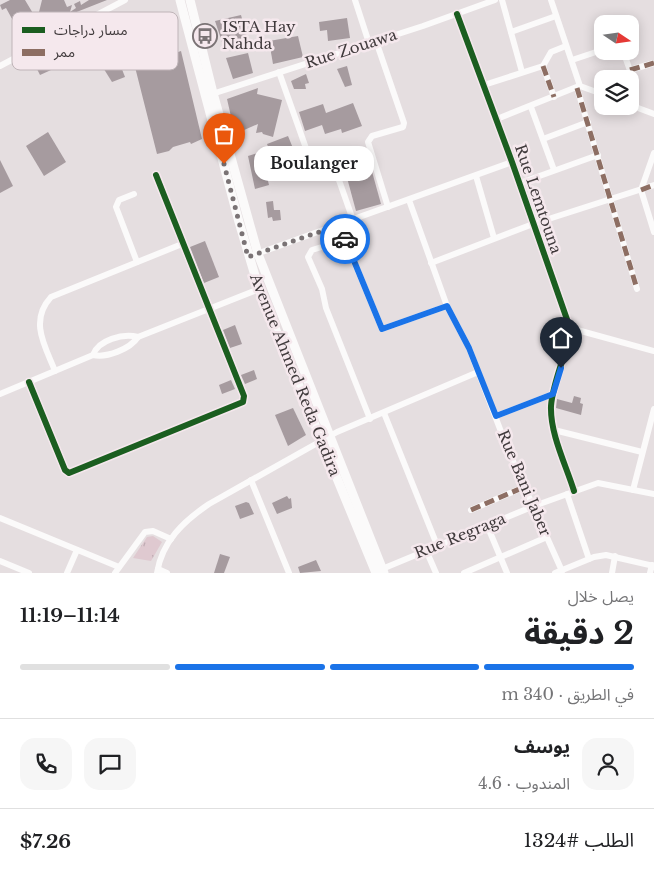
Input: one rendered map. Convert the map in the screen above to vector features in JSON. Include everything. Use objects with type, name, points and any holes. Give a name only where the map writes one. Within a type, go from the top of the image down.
[{"type":"main road","name":"Avenue Ahmed Reda Gadira","points":[[180,0],[258,254],[381,572]]},
{"type":"main road","name":"Avenue Ahmed Reda Gadira","points":[[190,0],[248,257],[259,289],[321,441],[381,572]]},
{"type":"street","points":[[102,12],[125,0]]},
{"type":"street","points":[[355,0],[404,125],[370,137],[368,142],[369,153],[388,207]]},
{"type":"street","name":"Rue Zouawa","points":[[210,94],[495,0]]},
{"type":"street","points":[[502,0],[522,72]]},
{"type":"street","points":[[551,0],[572,60],[588,122],[637,289]]},
{"type":"street","name":"Rue Lemtouna","points":[[457,14],[497,119],[570,328]]},
{"type":"street","points":[[511,32],[556,16]]},
{"type":"street","points":[[554,97],[544,66],[551,52],[566,46]]},
{"type":"street","points":[[572,60],[594,53]]},
{"type":"street","points":[[0,66],[12,60]]},
{"type":"street","points":[[626,60],[630,70],[654,63]]},
{"type":"street","points":[[484,85],[544,66]]},
{"type":"street","points":[[279,72],[312,166],[318,170],[369,153]]},
{"type":"street","points":[[497,119],[579,87],[594,92]]},
{"type":"street","points":[[531,107],[554,170]]},
{"type":"street","points":[[639,108],[654,114]]},
{"type":"street","points":[[543,139],[588,122]]},
{"type":"street","points":[[654,153],[641,190],[654,232]]},
{"type":"street","points":[[520,183],[598,155]]},
{"type":"street","points":[[248,257],[512,162]]},
{"type":"street","points":[[334,166],[353,220]]},
{"type":"street","points":[[29,382],[65,470],[69,473],[241,404],[244,396],[156,175]]},
{"type":"street","points":[[476,176],[494,238]]},
{"type":"street","points":[[431,263],[533,224],[610,198],[654,186]]},
{"type":"street","points":[[134,194],[119,200],[116,207],[137,262]]},
{"type":"street","name":"Rue Bani Jaber","points":[[408,200],[447,306],[478,372],[524,487],[547,537],[558,572]]},
{"type":"street","points":[[339,225],[382,329],[447,306]]},
{"type":"street","points":[[55,371],[39,331],[48,300],[54,295],[182,244]]},
{"type":"street","points":[[328,245],[312,250],[308,257],[370,419]]},
{"type":"street","points":[[93,356],[95,350],[102,344],[122,336],[138,337],[259,289]]},
{"type":"street","points":[[589,559],[554,430],[551,408],[553,394],[568,344],[570,328],[654,352]]},
{"type":"street","points":[[0,394],[93,356],[103,356],[112,353],[132,344],[138,337]]},
{"type":"street","points":[[167,573],[158,571],[163,552],[171,539],[198,511],[330,436],[478,372]]},
{"type":"street","points":[[496,416],[553,394]]},
{"type":"street","points":[[633,490],[642,452],[652,430],[654,408]]},
{"type":"street","points":[[384,413],[437,546]]},
{"type":"street","points":[[554,430],[642,452]]},
{"type":"street","points":[[251,480],[289,573]]},
{"type":"street","name":"Rue Regraga","points":[[381,572],[426,550],[534,506],[598,483],[654,494]]},
{"type":"street","points":[[471,510],[524,487]]},
{"type":"street","points":[[0,518],[77,550],[117,570],[145,532],[153,531],[171,539]]},
{"type":"street","points":[[487,525],[506,573]]},
{"type":"street","points":[[468,572],[547,537]]},
{"type":"street","points":[[67,573],[77,550]]},
{"type":"street","points":[[426,550],[436,573]]},
{"type":"street","points":[[558,572],[589,559],[606,555],[653,566],[650,573]]},
{"type":"street","points":[[612,573],[615,556]]},
{"type":"street","points":[[0,561],[29,573]]},
{"type":"green space","points":[[153,536],[162,542],[151,561],[133,558],[147,537]]},
{"type":"building","points":[[10,0],[25,0],[32,12],[12,12],[12,19],[6,8],[2,10],[0,5]]},
{"type":"building","points":[[42,0],[64,0],[67,7],[72,5],[70,12],[39,12]]},
{"type":"building","points":[[89,0],[107,0],[77,12],[70,12],[76,8],[74,4],[80,1],[81,5]]},
{"type":"building","points":[[241,15],[247,37],[223,45],[215,21]]},
{"type":"building","points":[[347,18],[350,38],[328,41],[327,30],[320,31],[319,22]]},
{"type":"building","points":[[298,36],[303,57],[273,64],[269,41]]},
{"type":"building","points":[[181,51],[202,139],[191,144],[190,142],[173,147],[169,151],[157,154],[136,70],[178,70],[178,52]]},
{"type":"building","points":[[248,53],[253,73],[233,79],[226,58]]},
{"type":"building","points":[[347,66],[352,85],[345,87],[337,69]]},
{"type":"building","points":[[38,70],[51,70],[40,75]]},
{"type":"building","points":[[104,70],[122,70],[125,77],[112,82]]},
{"type":"building","points":[[306,74],[309,83],[305,84],[306,89],[294,89],[291,81]]},
{"type":"building","points":[[258,88],[257,94],[282,100],[273,137],[262,132],[256,133],[258,124],[235,134],[227,99]]},
{"type":"building","points":[[353,103],[362,126],[342,133],[341,129],[325,134],[322,125],[305,131],[299,112],[323,104],[326,113]]},
{"type":"building","points":[[48,132],[66,162],[44,176],[26,146]]},
{"type":"building","points":[[288,136],[297,158],[295,158],[296,162],[277,170],[267,144]]},
{"type":"building","points":[[261,152],[269,185],[255,189],[248,156]]},
{"type":"building","points":[[0,160],[13,186],[0,193]]},
{"type":"building","points":[[371,168],[381,204],[356,211],[346,174]]},
{"type":"building","points":[[273,201],[274,210],[280,210],[281,220],[273,221],[272,217],[268,218],[266,202]]},
{"type":"building","points":[[205,241],[219,277],[204,283],[190,247]]},
{"type":"building","points":[[235,325],[242,344],[230,348],[223,330]]},
{"type":"building","points":[[254,370],[257,379],[245,384],[241,375]]},
{"type":"building","points":[[231,380],[235,389],[222,394],[219,385]]},
{"type":"building","points":[[574,396],[581,398],[580,403],[583,404],[581,415],[556,408],[557,399],[572,403]]},
{"type":"building","points":[[293,408],[306,435],[288,446],[275,415]]},
{"type":"building","points":[[287,496],[289,499],[291,498],[292,508],[277,514],[272,503]]},
{"type":"building","points":[[246,502],[249,503],[254,514],[240,519],[235,506]]},
{"type":"building","points":[[220,554],[230,557],[224,573],[214,573]]},
{"type":"building","points":[[316,560],[321,571],[300,573],[298,567]]},
{"type":"marked path","points":[[630,70],[654,63]]},
{"type":"marked path","points":[[543,66],[554,97]]},
{"type":"marked path","points":[[577,88],[637,289]]},
{"type":"marked path","points":[[641,190],[654,185]]},
{"type":"marked path","points":[[471,510],[524,487]]},
{"type":"cycle path","points":[[457,14],[512,162],[570,328],[552,396],[551,417],[574,491]]},
{"type":"cycle path","points":[[29,382],[65,470],[69,473],[243,402],[244,396],[156,175]]},
{"type":"way so far","points":[[224,164],[248,257],[339,225],[345,239]]},
{"type":"place","name":"ISTA Hay Nahda","points":[[205,36]]},
{"type":"place","name":"Boulanger","points":[[224,164]]},
{"type":"route","points":[[345,239],[382,329],[413,320],[447,306],[469,348],[496,416],[553,394],[561,368]]}]
